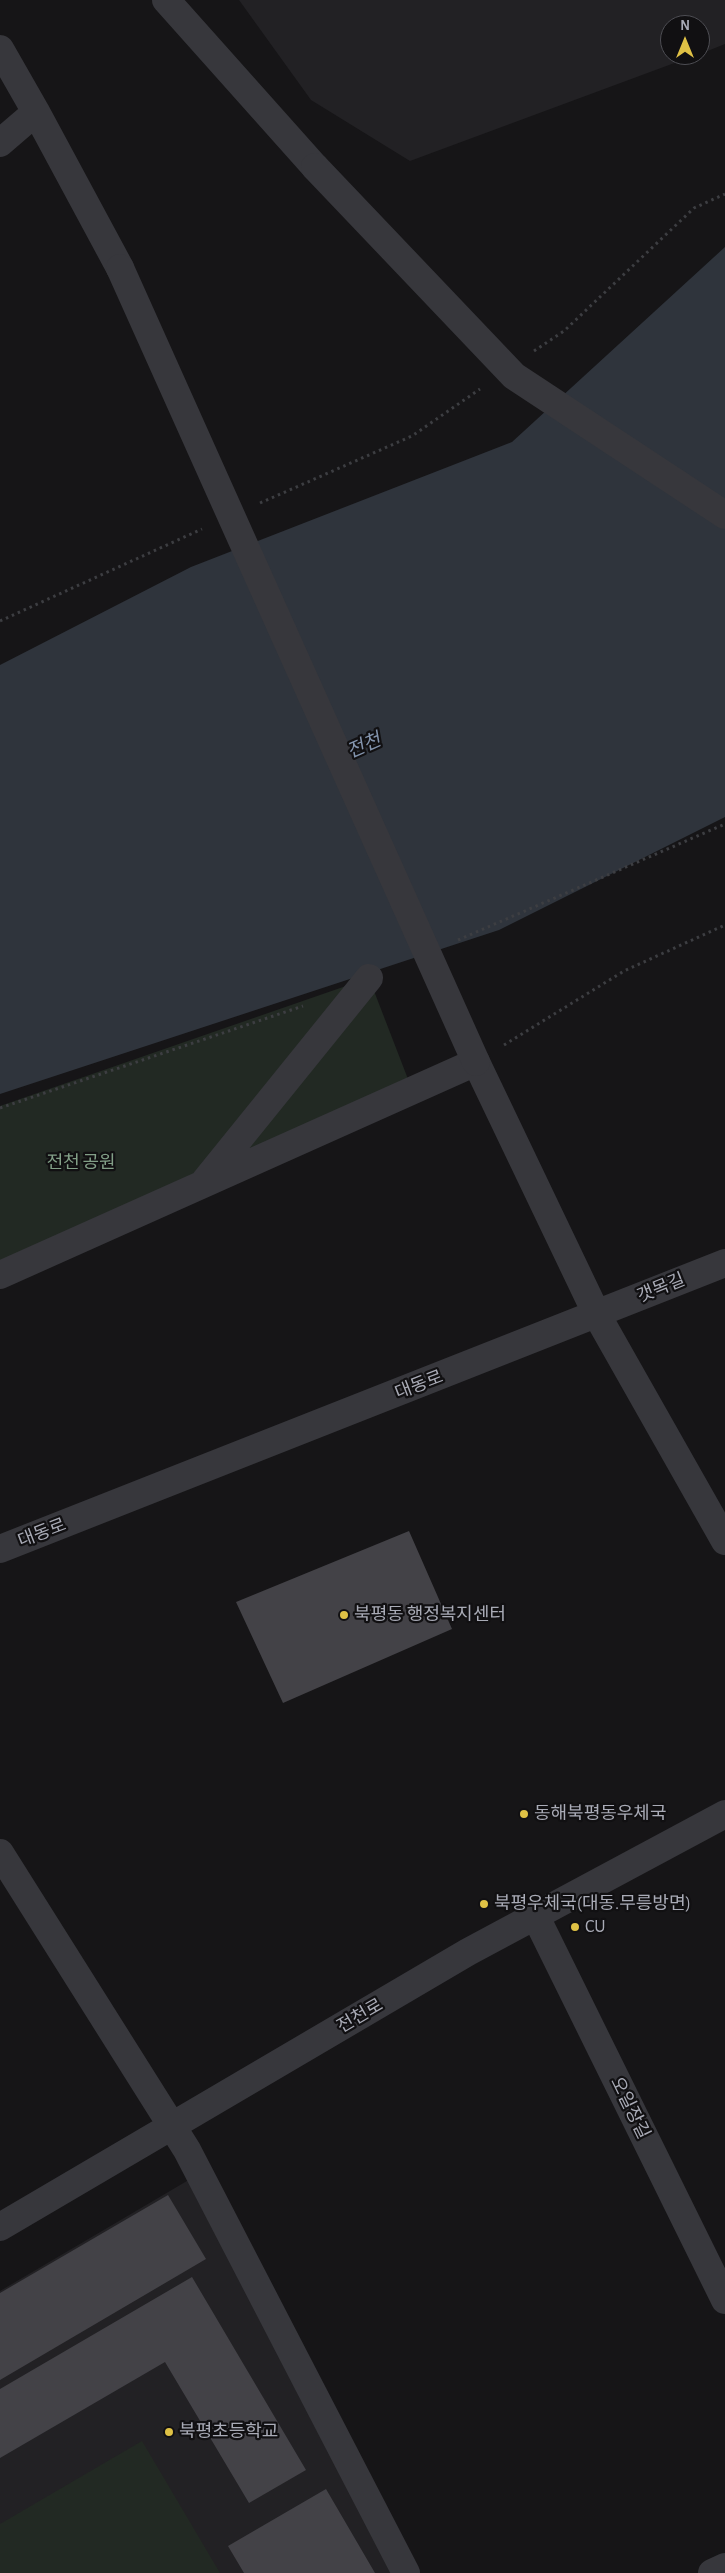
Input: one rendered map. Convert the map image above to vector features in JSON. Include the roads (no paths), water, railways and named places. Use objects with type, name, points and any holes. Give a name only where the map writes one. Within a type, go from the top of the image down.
[{"type":"street","points":[[166,0],[315,167],[514,376],[725,515]]},
{"type":"street","points":[[0,49],[120,268],[476,1062],[597,1315],[725,1541]]},
{"type":"street","points":[[0,143],[36,112]]},
{"type":"street","points":[[202,1184],[369,978]]},
{"type":"street","points":[[0,1275],[476,1062]]},
{"type":"street","name":"갯목길","points":[[597,1315],[725,1263]]},
{"type":"street","name":"대동로","points":[[0,1549],[597,1315]]},
{"type":"street","name":"전천로","points":[[0,2227],[468,1952],[725,1814]]},
{"type":"street","points":[[0,1854],[173,2125],[406,2573]]},
{"type":"street","name":"오일장길","points":[[536,1917],[725,2300]]},
{"type":"street","points":[[712,2573],[725,2567]]},
{"type":"water","name":"전천","points":[[725,247],[725,817],[499,930],[0,1094],[0,665],[191,567],[512,442]]},
{"type":"place","name":"북평동 행정복지센터","points":[[344,1615]]},
{"type":"place","name":"동해북평동우체국","points":[[524,1814]]},
{"type":"place","name":"북평우체국(대동.무릉방면)","points":[[484,1904]]},
{"type":"place","name":"CU","points":[[575,1927]]},
{"type":"place","name":"북평초등학교","points":[[169,2432]]},
{"type":"park label","name":"전천 공원","points":[[81,1163]]}]
